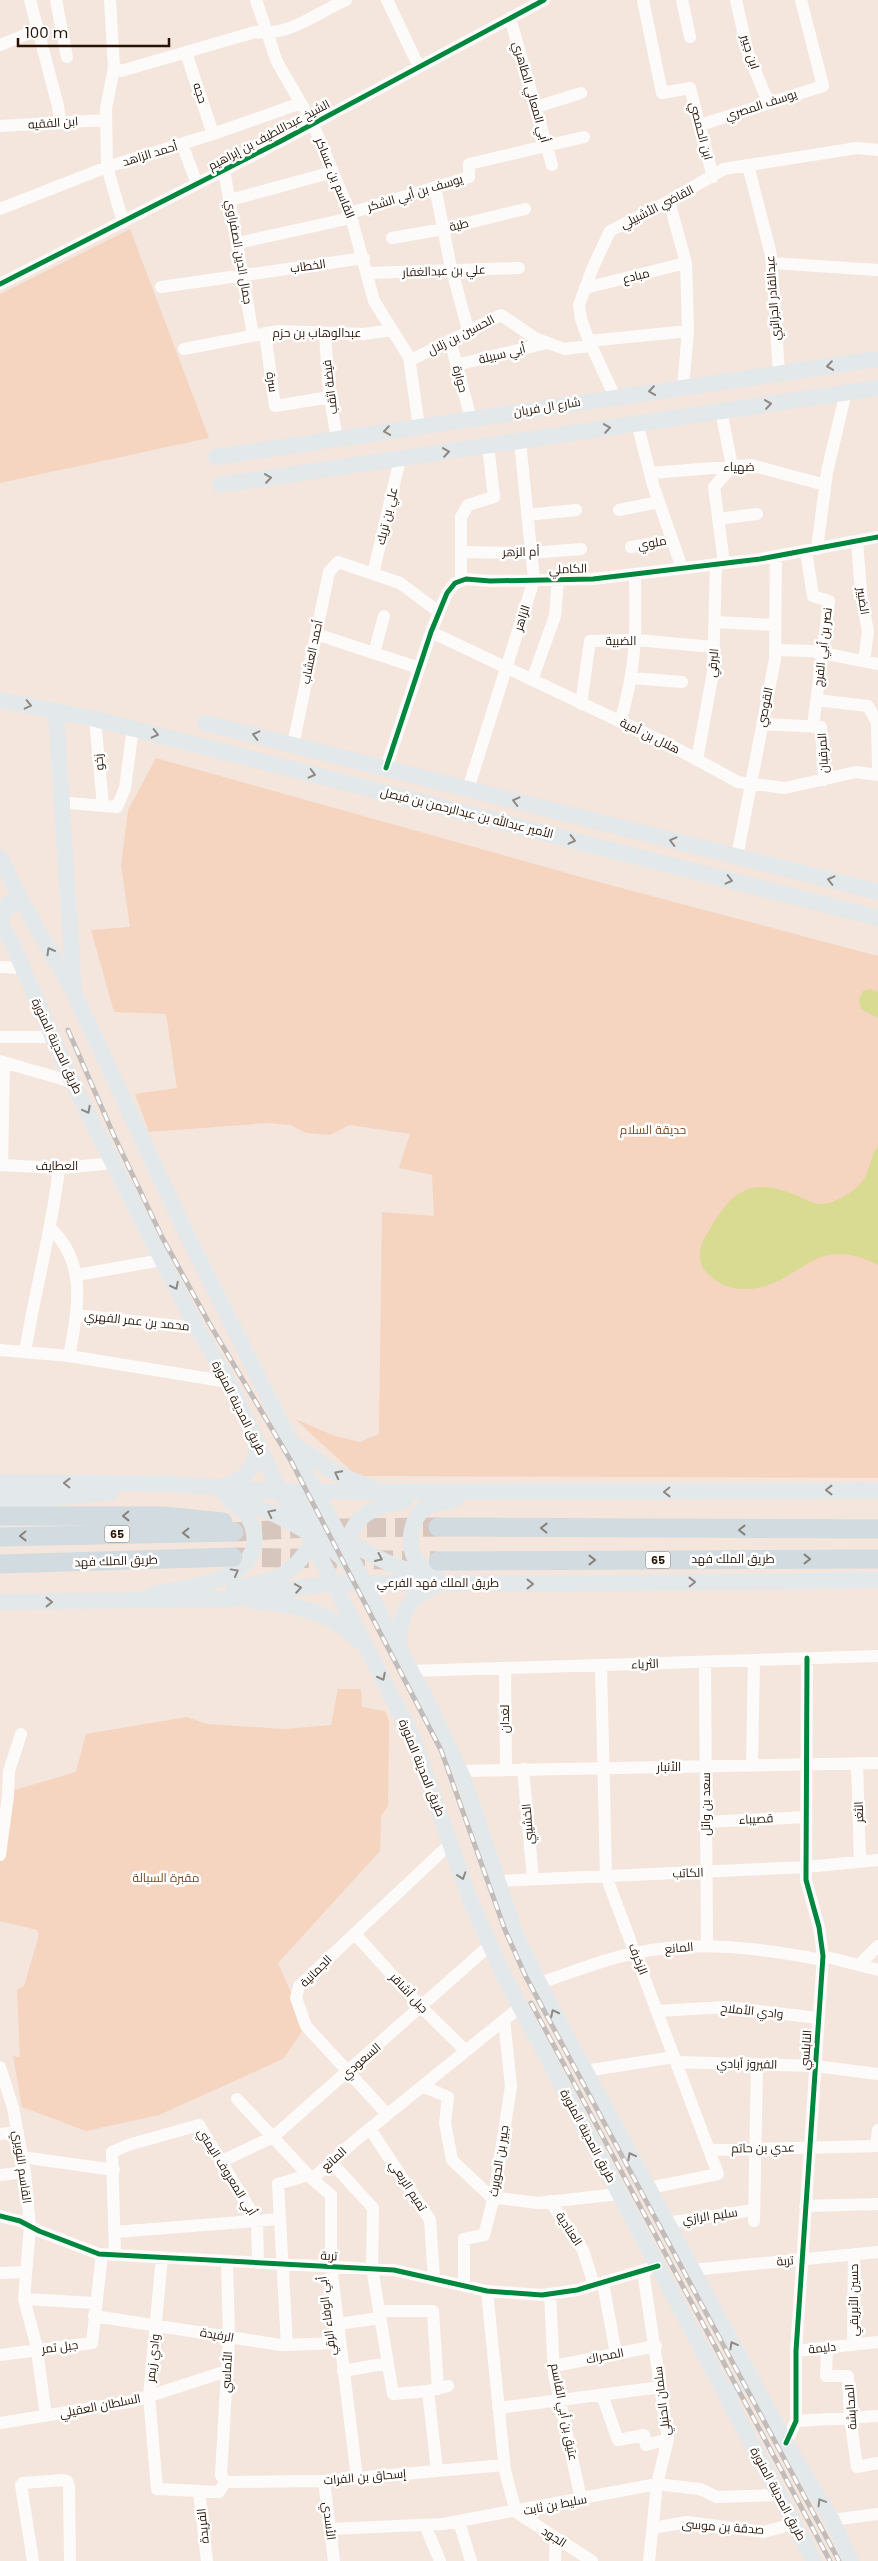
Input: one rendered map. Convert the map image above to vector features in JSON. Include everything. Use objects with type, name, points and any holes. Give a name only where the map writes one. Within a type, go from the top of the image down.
[{"type":"highway","name":"65","points":[[0,1516],[162,1516],[230,1527],[0,1536]]},
{"type":"highway","points":[[438,1527],[878,1529]]},
{"type":"highway","name":"طريق الملك فهد","points":[[0,1566],[233,1557]]},
{"type":"highway","name":"طريق الملك فهد","points":[[438,1561],[878,1559]]},
{"type":"main road","name":"شارع ال فريان","points":[[216,457],[878,359]]},
{"type":"main road","points":[[220,485],[878,388]]},
{"type":"main road","points":[[0,700],[56,711],[74,993]]},
{"type":"main road","name":"الأمير عبدالله بن عبدالرحمن بن فيصل","points":[[56,711],[133,728],[878,918]]},
{"type":"main road","name":"الأمير عبدالله بن عبدالرحمن بن فيصل","points":[[205,722],[878,892]]},
{"type":"main road","points":[[0,856],[22,902],[74,993],[185,1231],[316,1492],[366,1583],[460,1771],[518,1938],[539,1982],[666,2223],[786,2443],[832,2520],[851,2561]]},
{"type":"main road","name":"طريق المدينة المنورة","points":[[22,902],[8,904],[0,923],[12,943],[21,968],[72,1082],[197,1328],[228,1382],[280,1492],[311,1538],[412,1736],[471,1902],[489,1946],[520,2008],[619,2194],[651,2269],[724,2391],[814,2561]]},
{"type":"main road","points":[[220,1488],[238,1482],[251,1469],[257,1452],[257,1442]]},
{"type":"main road","points":[[291,1442],[334,1472],[383,1493]]},
{"type":"main road","points":[[0,1482],[175,1484],[280,1492],[484,1494],[878,1491]]},
{"type":"main road","points":[[120,1602],[232,1575],[244,1566],[252,1555],[255,1541],[254,1526],[233,1502],[175,1484]]},
{"type":"main road","points":[[0,1498],[56,1498],[175,1484],[214,1490],[267,1511],[311,1538],[344,1545],[399,1567],[434,1577],[485,1584]]},
{"type":"main road","points":[[280,1492],[319,1521],[344,1545]]},
{"type":"main road","points":[[120,1602],[233,1588],[273,1579],[298,1561],[311,1538],[319,1521],[319,1506],[316,1492]]},
{"type":"main road","points":[[333,1582],[344,1545],[352,1527],[367,1512],[381,1505],[484,1494]]},
{"type":"main road","points":[[484,1494],[427,1506],[416,1517],[410,1538],[413,1553],[420,1566],[434,1573],[485,1584]]},
{"type":"main road","name":"طريق الملك فهد الفرعي","points":[[0,1602],[120,1602],[228,1599],[333,1582],[485,1584],[878,1580]]},
{"type":"main road","points":[[399,1648],[399,1630],[404,1609],[420,1593],[445,1584]]},
{"type":"main road","points":[[228,1599],[285,1604],[316,1612],[340,1624],[369,1651]]},
{"type":"main road","points":[[724,2391],[744,2387],[749,2383],[750,2375]]},
{"type":"street","points":[[30,0],[58,106],[60,122]]},
{"type":"street","points":[[56,0],[67,57]]},
{"type":"street","points":[[110,0],[114,67],[109,85],[106,120],[107,167],[123,222]]},
{"type":"street","name":"القاسم بن عساكر","points":[[256,0],[277,62],[313,124],[350,215],[364,258],[374,301],[410,358],[419,426]]},
{"type":"street","points":[[114,67],[121,71],[255,32],[273,34],[305,22],[346,0]]},
{"type":"street","points":[[387,0],[419,67]]},
{"type":"street","name":"الشيخ عبداللطيف بن إبراهيم","points":[[0,284],[313,124],[544,0]]},
{"type":"street","name":"ابن الحمصي","points":[[644,0],[662,93],[690,88],[713,177]]},
{"type":"street","points":[[682,0],[690,37]]},
{"type":"street","name":"ابن جبير","points":[[736,0],[748,53],[768,102]]},
{"type":"street","name":"يوسف المصري","points":[[700,125],[823,86],[801,0]]},
{"type":"street","name":"أبي المعالي الطاهري","points":[[510,18],[552,165]]},
{"type":"street","points":[[0,45],[37,30]]},
{"type":"street","name":"حجه","points":[[186,53],[213,134]]},
{"type":"street","points":[[536,107],[581,93]]},
{"type":"street","name":"أحمد الزاهد","points":[[0,209],[107,167],[213,134],[301,103]]},
{"type":"street","name":"ابن الفقيه","points":[[0,126],[106,120]]},
{"type":"street","name":"يوسف بن أبي الشكر","points":[[238,243],[350,215],[470,177],[469,164],[547,147],[584,136]]},
{"type":"street","points":[[182,144],[197,184]]},
{"type":"street","name":"القاضي الأشبيلي","points":[[615,397],[590,344],[581,319],[579,305],[610,231],[669,201],[724,169],[857,148],[878,150]]},
{"type":"street","name":"عبدالقادر الجزائري","points":[[748,165],[772,263],[779,373]]},
{"type":"street","name":"جمال الدين الصفراوي","points":[[224,170],[238,243],[259,334]]},
{"type":"street","points":[[230,200],[333,172]]},
{"type":"street","points":[[435,187],[452,271],[468,330]]},
{"type":"street","points":[[669,201],[686,263],[688,331],[683,387]]},
{"type":"street","name":"طية","points":[[392,238],[443,229],[525,208]]},
{"type":"street","name":"الخطاب","points":[[161,287],[364,258]]},
{"type":"street","name":"مبادع","points":[[585,288],[686,263]]},
{"type":"street","points":[[772,263],[878,270]]},
{"type":"street","name":"علي بن عبدالغفار","points":[[368,273],[520,268]]},
{"type":"street","name":"الحسين بن زلال","points":[[410,358],[501,315],[535,338],[564,349],[688,331]]},
{"type":"street","name":"عبدالوهاب بن حزم","points":[[184,349],[278,331],[363,334],[392,330]]},
{"type":"street","name":"سرة","points":[[259,334],[275,406],[330,398]]},
{"type":"street","name":"فيضة اثقب","points":[[325,334],[330,398],[337,439]]},
{"type":"street","name":"حوارة","points":[[450,340],[471,419]]},
{"type":"street","name":"أبي سبيلة","points":[[456,365],[547,343]]},
{"type":"street","name":"نصر بن أبي الفرج","points":[[813,726],[824,653],[829,601],[813,596],[812,550],[846,392]]},
{"type":"street","points":[[722,411],[732,466]]},
{"type":"street","points":[[637,424],[659,502],[682,568]]},
{"type":"street","name":"الزاهر","points":[[468,789],[534,580],[520,441]]},
{"type":"street","points":[[386,768],[439,612],[447,593],[455,583],[461,581],[461,517],[468,505],[494,497],[488,446]]},
{"type":"street","name":"علي بن تريك","points":[[373,574],[400,458]]},
{"type":"street","name":"ضهياء","points":[[650,473],[751,465],[826,485]]},
{"type":"street","name":"البرقي","points":[[698,760],[713,672],[720,564],[718,519],[714,487],[732,466]]},
{"type":"street","points":[[619,510],[659,502]]},
{"type":"street","points":[[527,515],[576,510]]},
{"type":"street","points":[[718,519],[757,514]]},
{"type":"street","name":"الكاملي","points":[[461,581],[466,579],[558,580],[635,574],[776,556],[878,537]]},
{"type":"street","name":"ملوي","points":[[631,547],[672,540]]},
{"type":"street","name":"الضبير","points":[[857,541],[861,593],[873,635],[864,661]]},
{"type":"street","name":"أم الزهر","points":[[461,552],[531,552],[581,549]]},
{"type":"street","name":"القوصي","points":[[737,857],[775,650],[776,556]]},
{"type":"street","name":"أحمد العشاب","points":[[293,745],[329,572],[338,562],[373,574]]},
{"type":"street","points":[[373,574],[400,583],[439,612]]},
{"type":"street","points":[[620,722],[632,678],[636,640],[635,574]]},
{"type":"street","points":[[532,680],[556,616],[558,580]]},
{"type":"street","points":[[374,653],[384,616]]},
{"type":"street","points":[[716,622],[775,625]]},
{"type":"street","name":"هلال بن أمية","points":[[431,632],[698,760],[738,782],[785,788],[856,772],[878,775]]},
{"type":"street","points":[[316,634],[419,668]]},
{"type":"street","name":"الضبية","points":[[581,704],[590,641],[636,640],[714,647]]},
{"type":"street","points":[[775,650],[824,653],[878,664]]},
{"type":"street","points":[[632,678],[682,682]]},
{"type":"street","points":[[817,700],[868,706],[877,723],[878,768]]},
{"type":"street","name":"زخو","points":[[95,719],[103,806]]},
{"type":"street","name":"المرقبان","points":[[762,724],[822,727],[824,780]]},
{"type":"street","points":[[69,803],[117,807],[125,788],[133,728]]},
{"type":"street","points":[[0,967],[21,968]]},
{"type":"street","points":[[0,1037],[52,1037]]},
{"type":"street","points":[[1,1165],[2,1062],[72,1082]]},
{"type":"street","name":"العطايف","points":[[1,1165],[58,1168],[115,1164]]},
{"type":"street","points":[[25,1352],[33,1301],[54,1211],[58,1168]]},
{"type":"street","points":[[50,1228],[63,1240],[78,1274],[78,1315],[69,1356]]},
{"type":"street","points":[[78,1274],[162,1260]]},
{"type":"street","name":"محمد بن عمر الفهري","points":[[78,1315],[197,1328]]},
{"type":"street","points":[[0,1350],[69,1356],[228,1382]]},
{"type":"street","name":"الثرياء","points":[[411,1672],[878,1656]]},
{"type":"street","name":"النابلسي","points":[[786,2443],[796,2421],[796,2351],[822,1958],[819,1927],[806,1880],[806,1658]]},
{"type":"street","points":[[752,1765],[754,1660]]},
{"type":"street","name":"سعد بن وائل","points":[[705,1662],[707,1946]]},
{"type":"street","name":"الزخرف","points":[[601,1665],[606,1876],[718,2174],[648,2188]]},
{"type":"street","name":"لغدان","points":[[505,1668],[506,1770]]},
{"type":"street","points":[[0,1855],[4,1784],[21,1734]]},
{"type":"street","name":"الثغر","points":[[857,1763],[860,1860]]},
{"type":"street","name":"الأنبار","points":[[460,1771],[878,1763]]},
{"type":"street","name":"الخشيبي","points":[[523,1769],[533,1879]]},
{"type":"street","name":"قصيباء","points":[[706,1822],[806,1816]]},
{"type":"street","name":"الجمانية","points":[[387,2114],[306,2026],[296,1998],[299,1986],[451,1843]]},
{"type":"street","name":"الكاتب","points":[[498,1881],[806,1867],[860,1860],[878,1860]]},
{"type":"street","name":"جبل أشاقر","points":[[355,1934],[421,2007],[466,2051]]},
{"type":"street","name":"السعودي","points":[[222,2161],[274,2137],[489,1946]]},
{"type":"street","name":"المانع","points":[[539,1982],[635,1953],[707,1946],[774,1951],[860,1964],[878,1970]]},
{"type":"street","points":[[860,1964],[878,1946]]},
{"type":"street","name":"وادي الأملاح","points":[[657,2011],[727,2006],[818,2018]]},
{"type":"street","name":"المانع","points":[[287,2345],[278,2184],[310,2177],[331,2162],[387,2114],[520,2008]]},
{"type":"street","name":"جبير بن الحويرث","points":[[464,2286],[464,2239],[484,2235],[493,2197],[511,2086],[504,2020]]},
{"type":"street","name":"الفيروز آبادي","points":[[585,2071],[675,2059],[814,2066],[877,2072]]},
{"type":"street","name":"سليم الرازي","points":[[666,2223],[754,2216],[757,2064]]},
{"type":"street","name":"القاسم النويري","points":[[0,2067],[18,2132],[25,2172],[30,2226],[24,2298],[37,2350],[46,2416]]},
{"type":"street","points":[[422,2086],[448,2097],[445,2123],[452,2160],[493,2197],[538,2203],[619,2194]]},
{"type":"street","name":"أبي الوفاء الرقي","points":[[237,2099],[310,2177],[331,2195],[331,2266],[356,2478]]},
{"type":"street","name":"أبي المعروف اليمني","points":[[115,2255],[112,2152],[128,2145],[199,2125],[257,2221],[258,2262]]},
{"type":"street","name":"تميم الربعي","points":[[370,2129],[430,2220],[434,2279]]},
{"type":"street","points":[[877,2146],[878,2130]]},
{"type":"street","points":[[0,2134],[18,2132]]},
{"type":"street","name":"عدي بن حاتم","points":[[709,2150],[877,2146]]},
{"type":"street","points":[[22,2157],[114,2170]]},
{"type":"street","points":[[331,2162],[373,2208],[372,2268],[393,2394],[438,2389]]},
{"type":"street","points":[[0,2175],[25,2172]]},
{"type":"street","name":"العنادية","points":[[550,2201],[583,2250],[599,2284],[616,2354]]},
{"type":"street","points":[[805,2206],[878,2204]]},
{"type":"street","name":"تربة","points":[[0,2216],[13,2218],[102,2254],[394,2270],[487,2291],[550,2294],[599,2284],[651,2269]]},
{"type":"street","points":[[115,2232],[280,2219]]},
{"type":"street","name":"تربة","points":[[692,2270],[878,2252]]},
{"type":"street","name":"جبل تمر","points":[[0,2355],[92,2343],[102,2254]]},
{"type":"street","name":"حسين الأبريقي","points":[[853,2345],[854,2254]]},
{"type":"street","name":"وادي زيمر","points":[[162,2257],[149,2396],[157,2489],[199,2491]]},
{"type":"street","name":"الأماسي","points":[[226,2482],[222,2475],[229,2337],[227,2261]]},
{"type":"street","name":"سلمان الحنبلي","points":[[649,2561],[657,2484],[668,2438],[656,2346],[651,2269]]},
{"type":"street","points":[[0,2273],[25,2272]]},
{"type":"street","points":[[487,2291],[504,2465],[516,2512]]},
{"type":"street","name":"عتيق بن أبي القاسم","points":[[550,2294],[554,2366],[581,2499]]},
{"type":"street","points":[[24,2298],[96,2303]]},
{"type":"street","points":[[338,2324],[380,2314],[432,2311],[438,2389],[437,2470]]},
{"type":"street","name":"الرفيدة","points":[[94,2316],[287,2345],[340,2343]]},
{"type":"street","name":"دليمة","points":[[796,2351],[878,2342]]},
{"type":"street","name":"المحراك","points":[[554,2366],[656,2346]]},
{"type":"street","name":"المحابشة","points":[[827,2348],[826,2376],[848,2376],[850,2417],[857,2468],[878,2463]]},
{"type":"street","points":[[344,2371],[388,2363]]},
{"type":"street","name":"السلطان العقيلي","points":[[0,2423],[134,2401],[227,2371]]},
{"type":"street","points":[[498,2408],[661,2387]]},
{"type":"street","points":[[602,2394],[618,2440],[644,2435],[646,2445],[668,2438]]},
{"type":"street","points":[[796,2421],[878,2416]]},
{"type":"street","name":"إسحاق بن الفرات","points":[[226,2482],[324,2481],[504,2465]]},
{"type":"street","points":[[33,2561],[21,2485],[23,2482],[63,2480],[67,2481],[69,2488],[70,2561]]},
{"type":"street","name":"الأسدي","points":[[324,2481],[334,2561]]},
{"type":"street","points":[[199,2491],[219,2492],[226,2482]]},
{"type":"street","name":"سليط بن ثابت","points":[[330,2529],[459,2522],[657,2484],[700,2489],[717,2497],[778,2495]]},
{"type":"street","name":"الفريدة","points":[[199,2491],[207,2561]]},
{"type":"street","name":"الجود","points":[[516,2512],[592,2561]]},
{"type":"street","points":[[832,2520],[878,2514]]},
{"type":"street","points":[[459,2522],[471,2561]]},
{"type":"street","name":"صدقة بن موسى","points":[[653,2528],[687,2522],[764,2532],[794,2524]]},
{"type":"street","points":[[425,2525],[440,2561]]},
{"type":"street","points":[[555,2561],[556,2538]]},
{"type":"green space","points":[[130,229],[209,438],[0,483],[0,294]]},
{"type":"green space","name":"حديقة السلام","points":[[156,758],[606,884],[878,956],[878,1478],[357,1476],[295,1419],[335,1436],[360,1442],[379,1434],[382,1212],[434,1216],[432,1175],[399,1168],[410,1134],[350,1125],[330,1135],[306,1133],[290,1125],[268,1123],[149,1132],[135,1094],[177,1088],[166,1014],[114,1012],[91,930],[130,927],[121,865],[128,810]]},
{"type":"green space","name":"مقبرة السبالة","points":[[338,1689],[361,1689],[362,1707],[385,1711],[389,1721],[388,1806],[381,1816],[380,1851],[278,1963],[306,2026],[283,2059],[159,2115],[86,2131],[22,2107],[13,2056],[20,2057],[17,1990],[24,1986],[39,1935],[37,1930],[0,1921],[0,1855],[8,1792],[76,1772],[86,1734],[187,1717],[207,1724],[285,1729],[331,1725]]},
{"type":"shaded area","points":[[870,989],[878,992],[878,1018],[861,1009],[859,999],[863,991]]},
{"type":"shaded area","points":[[878,1146],[878,1265],[855,1256],[837,1254],[822,1257],[808,1263],[782,1279],[766,1286],[748,1289],[725,1286],[704,1270],[700,1258],[700,1249],[703,1241],[721,1212],[740,1193],[752,1188],[765,1187],[781,1190],[808,1201],[828,1203],[843,1197],[858,1186],[866,1176]]},
{"type":"tunnel","points":[[339,1528],[438,1527]]},
{"type":"tunnel","points":[[234,1532],[309,1528]]},
{"type":"tunnel","points":[[234,1557],[438,1561]]},
{"type":"railway","points":[[68,1030],[115,1138],[162,1237],[209,1323],[291,1461],[441,1750],[505,1930],[525,1975],[839,2561]]},
{"type":"railway","points":[[531,2003],[830,2561]]},
{"type":"cycle path","points":[[0,284],[281,141],[544,0]]},
{"type":"cycle path","points":[[386,768],[431,632],[447,593],[455,583],[466,579],[490,581],[593,579],[760,559],[878,537]]},
{"type":"cycle path","points":[[786,2443],[796,2421],[796,2351],[823,1956],[819,1927],[806,1880],[807,1658]]},
{"type":"cycle path","points":[[0,2216],[20,2221],[39,2231],[99,2254],[394,2270],[487,2291],[542,2295],[577,2290],[658,2266]]}]
